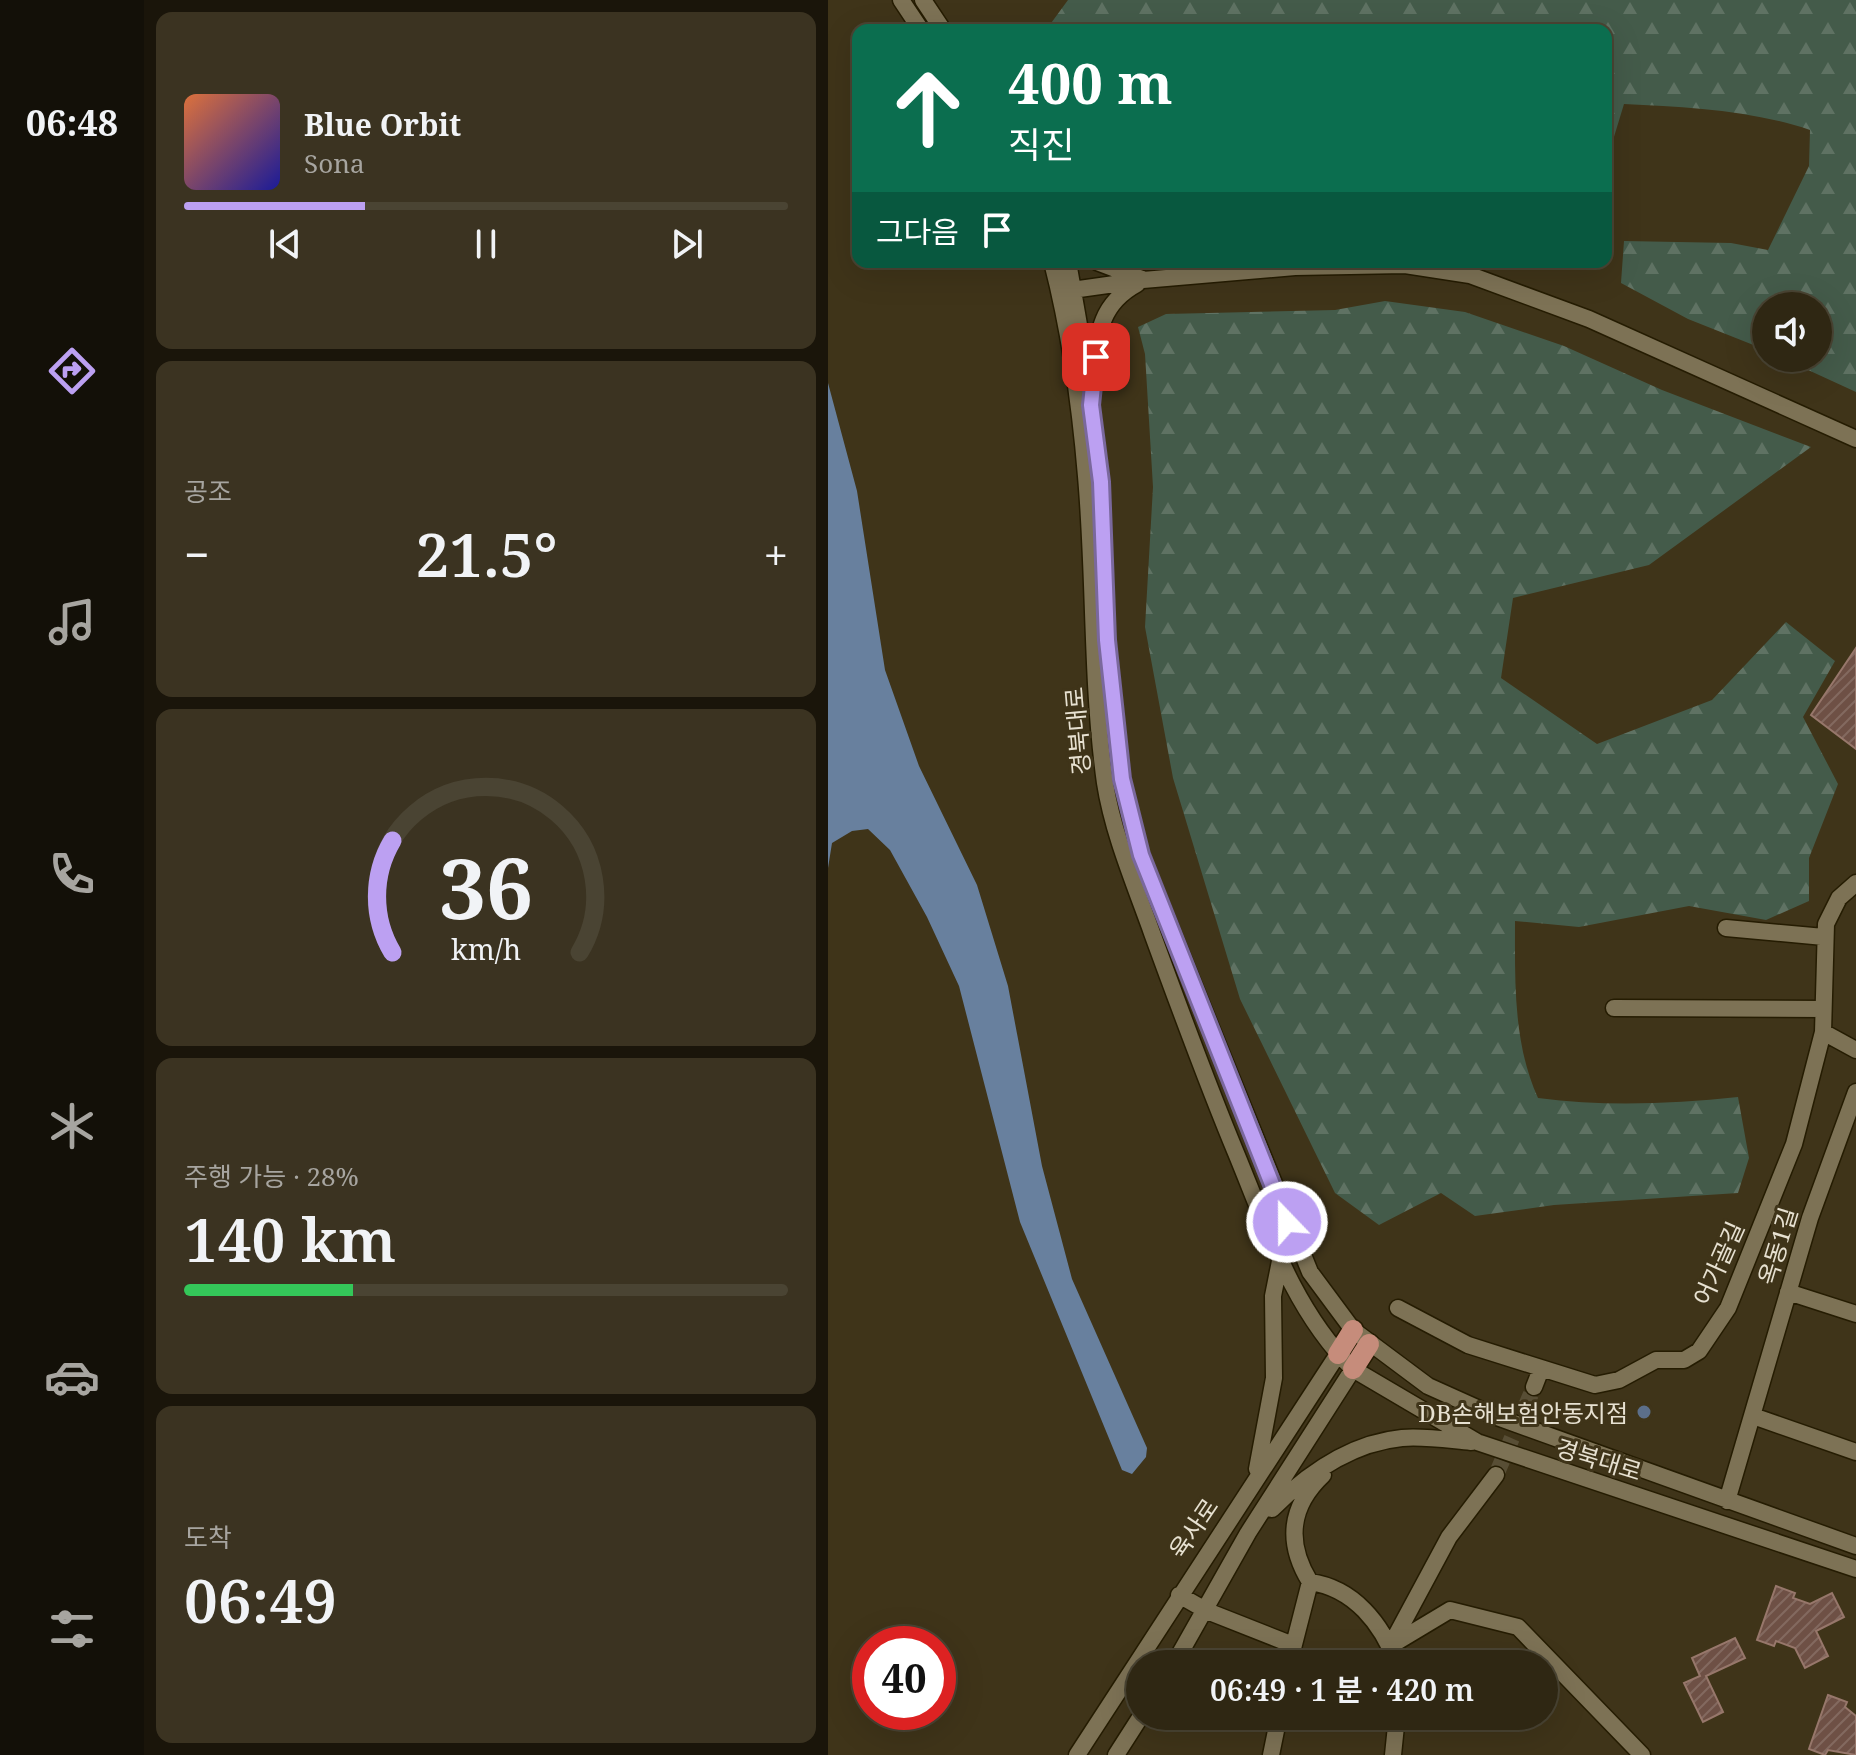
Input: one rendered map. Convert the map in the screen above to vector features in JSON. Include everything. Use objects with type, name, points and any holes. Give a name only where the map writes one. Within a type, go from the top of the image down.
[{"type":"main road","name":"육사로","points":[[1345,1362],[1361,1337]]},
{"type":"street","points":[[901,0],[917,24]]},
{"type":"street","points":[[923,0],[939,24]]},
{"type":"street","name":"경북대로","points":[[1055,268],[1067,291],[1091,405],[1101,482],[1107,640],[1122,779],[1141,855],[1287,1222],[1310,1272],[1361,1337],[1428,1386],[1497,1417],[1856,1546]]},
{"type":"street","name":"경북대로","points":[[1068,268],[1067,322],[1086,477],[1092,637],[1106,786],[1126,861],[1206,1082],[1280,1261],[1300,1300],[1345,1362],[1411,1407],[1477,1442],[1856,1569]]},
{"type":"street","points":[[1112,268],[1143,280]]},
{"type":"street","points":[[1067,291],[1143,280],[1283,268]]},
{"type":"street","points":[[1424,268],[1470,275],[1589,319],[1856,439]]},
{"type":"street","points":[[1091,405],[1098,333],[1105,311],[1128,288],[1143,280]]},
{"type":"street","name":"어가골길","points":[[1398,1308],[1468,1345],[1595,1385],[1609,1385],[1641,1365],[1656,1360],[1684,1360],[1699,1351],[1728,1308],[1794,1144],[1823,1032],[1826,924],[1839,898],[1856,883]]},
{"type":"street","points":[[1726,928],[1824,937]]},
{"type":"street","points":[[1614,1008],[1823,1009]]},
{"type":"street","points":[[1823,1032],[1856,1050]]},
{"type":"street","name":"옥동1길","points":[[1727,1501],[1810,1218],[1856,1092]]},
{"type":"street","points":[[1255,1481],[1274,1378],[1273,1296],[1280,1261]]},
{"type":"street","points":[[1788,1292],[1856,1314]]},
{"type":"street","name":"육사로","points":[[1077,1755],[1255,1481],[1345,1362]]},
{"type":"street","name":"육사로","points":[[1183,1650],[1345,1362]]},
{"type":"street","points":[[1534,1387],[1541,1369]]},
{"type":"street","points":[[1753,1416],[1856,1452]]},
{"type":"street","points":[[1248,1533],[1294,1486],[1321,1466],[1360,1449],[1400,1438],[1477,1442]]},
{"type":"street","points":[[1292,1650],[1310,1582],[1299,1563],[1293,1543],[1294,1519],[1301,1500],[1325,1474],[1360,1449]]},
{"type":"street","points":[[1390,1646],[1449,1537],[1496,1475]]},
{"type":"street","points":[[1310,1582],[1330,1585],[1352,1596],[1392,1650]]},
{"type":"street","points":[[1179,1595],[1207,1611],[1293,1645]]},
{"type":"street","points":[[1390,1646],[1450,1610],[1518,1627],[1642,1755]]},
{"type":"street","points":[[1116,1755],[1132,1730]]},
{"type":"street","points":[[1271,1755],[1276,1730]]},
{"type":"street","points":[[1393,1755],[1396,1730]]},
{"type":"green space","points":[[1068,0],[1856,0],[1856,392],[1812,372],[1832,372],[1832,292],[1752,292],[1752,344],[1688,319],[1621,283],[1624,241],[1731,243],[1768,250],[1809,166],[1810,130],[1742,114],[1624,104],[1612,143],[1612,24],[1050,24]]},
{"type":"green space","points":[[1385,301],[1465,312],[1564,346],[1662,390],[1811,447],[1649,565],[1513,598],[1501,678],[1597,744],[1712,700],[1786,622],[1835,661],[1803,717],[1838,784],[1809,858],[1809,901],[1766,920],[1689,906],[1579,927],[1515,921],[1520,1034],[1538,1098],[1638,1104],[1738,1097],[1749,1158],[1738,1193],[1554,1205],[1475,1216],[1441,1193],[1379,1225],[1335,1193],[1240,999],[1173,778],[1145,627],[1153,487],[1145,354],[1138,327],[1166,314],[1335,310]]},
{"type":"water","points":[[828,383],[857,491],[885,670],[919,766],[977,885],[1008,986],[1042,1166],[1072,1279],[1147,1448],[1146,1457],[1132,1474],[1122,1470],[1020,1222],[959,986],[927,917],[890,850],[868,829],[852,831],[832,843],[828,868]]},
{"type":"building","points":[[1856,648],[1856,749],[1811,715]]},
{"type":"building","points":[[1776,1586],[1795,1593],[1793,1598],[1810,1604],[1832,1593],[1844,1617],[1816,1631],[1828,1656],[1805,1668],[1795,1648],[1776,1641],[1774,1646],[1757,1640]]},
{"type":"building","points":[[1735,1638],[1745,1658],[1706,1676],[1723,1712],[1703,1722],[1684,1683],[1700,1676],[1692,1658]]},
{"type":"building","points":[[1828,1695],[1847,1702],[1845,1707],[1856,1716],[1856,1755],[1828,1750],[1825,1755],[1809,1749]]},
{"type":"tunnel","points":[[1496,1475],[1534,1387]]},
{"type":"place","name":"DB손해보험안동지점","points":[[1644,1412]]},
{"type":"route","points":[[1096,357],[1091,405],[1101,482],[1107,640],[1122,779],[1141,855],[1287,1222]]}]
